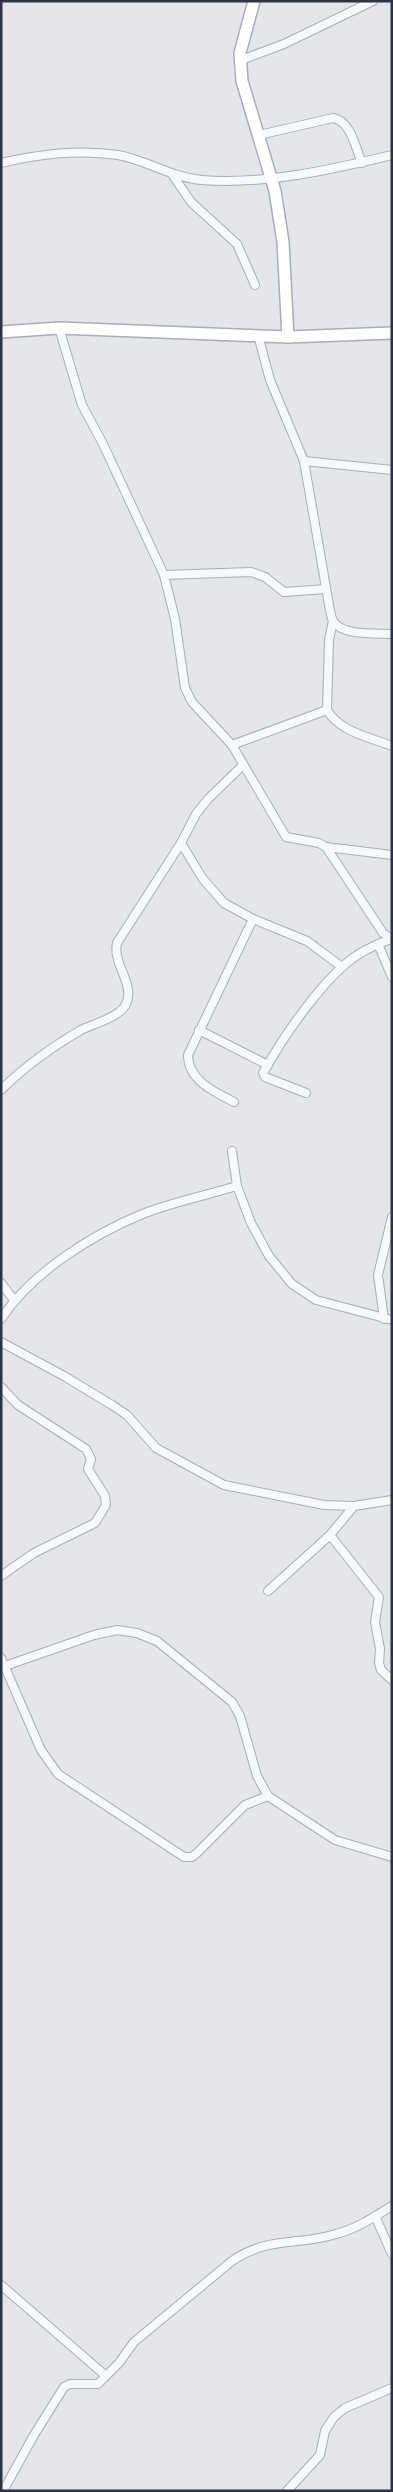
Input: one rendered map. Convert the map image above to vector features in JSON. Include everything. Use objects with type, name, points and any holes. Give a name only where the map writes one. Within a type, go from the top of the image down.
[{"type":"street","points":[[254,1],[240,53],[242,81],[272,180],[283,242],[288,336]]},
{"type":"street","points":[[240,60],[284,44],[374,1]]},
{"type":"street","points":[[259,135],[333,118],[340,119],[346,123],[362,162]]},
{"type":"street","points":[[1,163],[47,153],[110,155],[172,174],[202,180],[272,180],[392,155]]},
{"type":"street","points":[[172,174],[192,202],[237,244],[255,285]]},
{"type":"street","points":[[1,332],[59,328],[288,336],[392,333]]},
{"type":"street","points":[[59,328],[82,404],[103,444],[164,575],[175,618],[185,688],[192,702],[232,745],[286,837],[319,843],[326,847],[392,855]]},
{"type":"street","points":[[258,335],[272,385],[304,461],[333,621],[329,640],[327,710],[332,719],[343,727],[392,746]]},
{"type":"street","points":[[304,461],[392,470]]},
{"type":"street","points":[[164,575],[251,572],[265,578],[284,592],[326,589]]},
{"type":"street","points":[[333,621],[340,628],[348,630],[392,634]]},
{"type":"street","points":[[232,745],[327,710]]},
{"type":"street","points":[[1,1090],[37,1058],[83,1030],[118,1012],[125,1006],[128,988],[117,958],[116,943],[181,843],[196,814],[208,799],[244,765]]},
{"type":"street","points":[[181,843],[203,879],[224,902],[253,919],[307,941],[342,968]]},
{"type":"street","points":[[326,847],[383,933],[391,939]]},
{"type":"street","points":[[234,1102],[193,1075],[188,1064],[188,1055],[253,919]]},
{"type":"street","points":[[306,1093],[265,1077],[263,1073],[316,997],[342,968],[360,954],[391,939]]},
{"type":"street","points":[[378,944],[392,976]]},
{"type":"street","points":[[199,1030],[268,1065]]},
{"type":"street","points":[[232,1151],[237,1186],[250,1223],[269,1256],[292,1284],[316,1300],[388,1320],[378,1275],[392,1217]]},
{"type":"street","points":[[1,1319],[14,1300],[57,1263],[117,1227],[145,1213],[237,1186]]},
{"type":"street","points":[[1,1283],[14,1300]]},
{"type":"street","points":[[1,1342],[64,1376],[112,1405],[127,1415],[156,1448],[224,1485],[269,1492],[304,1502],[354,1506],[392,1500]]},
{"type":"street","points":[[1,1387],[18,1405],[86,1449],[91,1459],[88,1469],[105,1496],[106,1505],[95,1523],[34,1553],[1,1576]]},
{"type":"street","points":[[268,1591],[330,1534],[354,1506]]},
{"type":"street","points":[[330,1534],[379,1597],[375,1622],[380,1650],[379,1663],[381,1670],[392,1680]]},
{"type":"street","points":[[5,1666],[94,1635],[117,1630],[138,1633],[157,1641],[232,1702],[240,1716],[257,1776],[268,1796],[335,1840],[392,1857]]},
{"type":"street","points":[[1,1658],[40,1750],[49,1764],[84,1792],[184,1856],[192,1857],[197,1853],[245,1805],[268,1796]]},
{"type":"street","points":[[3,2491],[60,2392],[70,2384],[98,2384],[134,2342],[247,2251],[264,2245],[337,2234],[392,2206]]},
{"type":"street","points":[[375,2216],[392,2254]]},
{"type":"street","points":[[1,2285],[106,2376]]},
{"type":"street","points":[[287,2491],[320,2455],[325,2431],[334,2417],[345,2408],[392,2388]]}]
